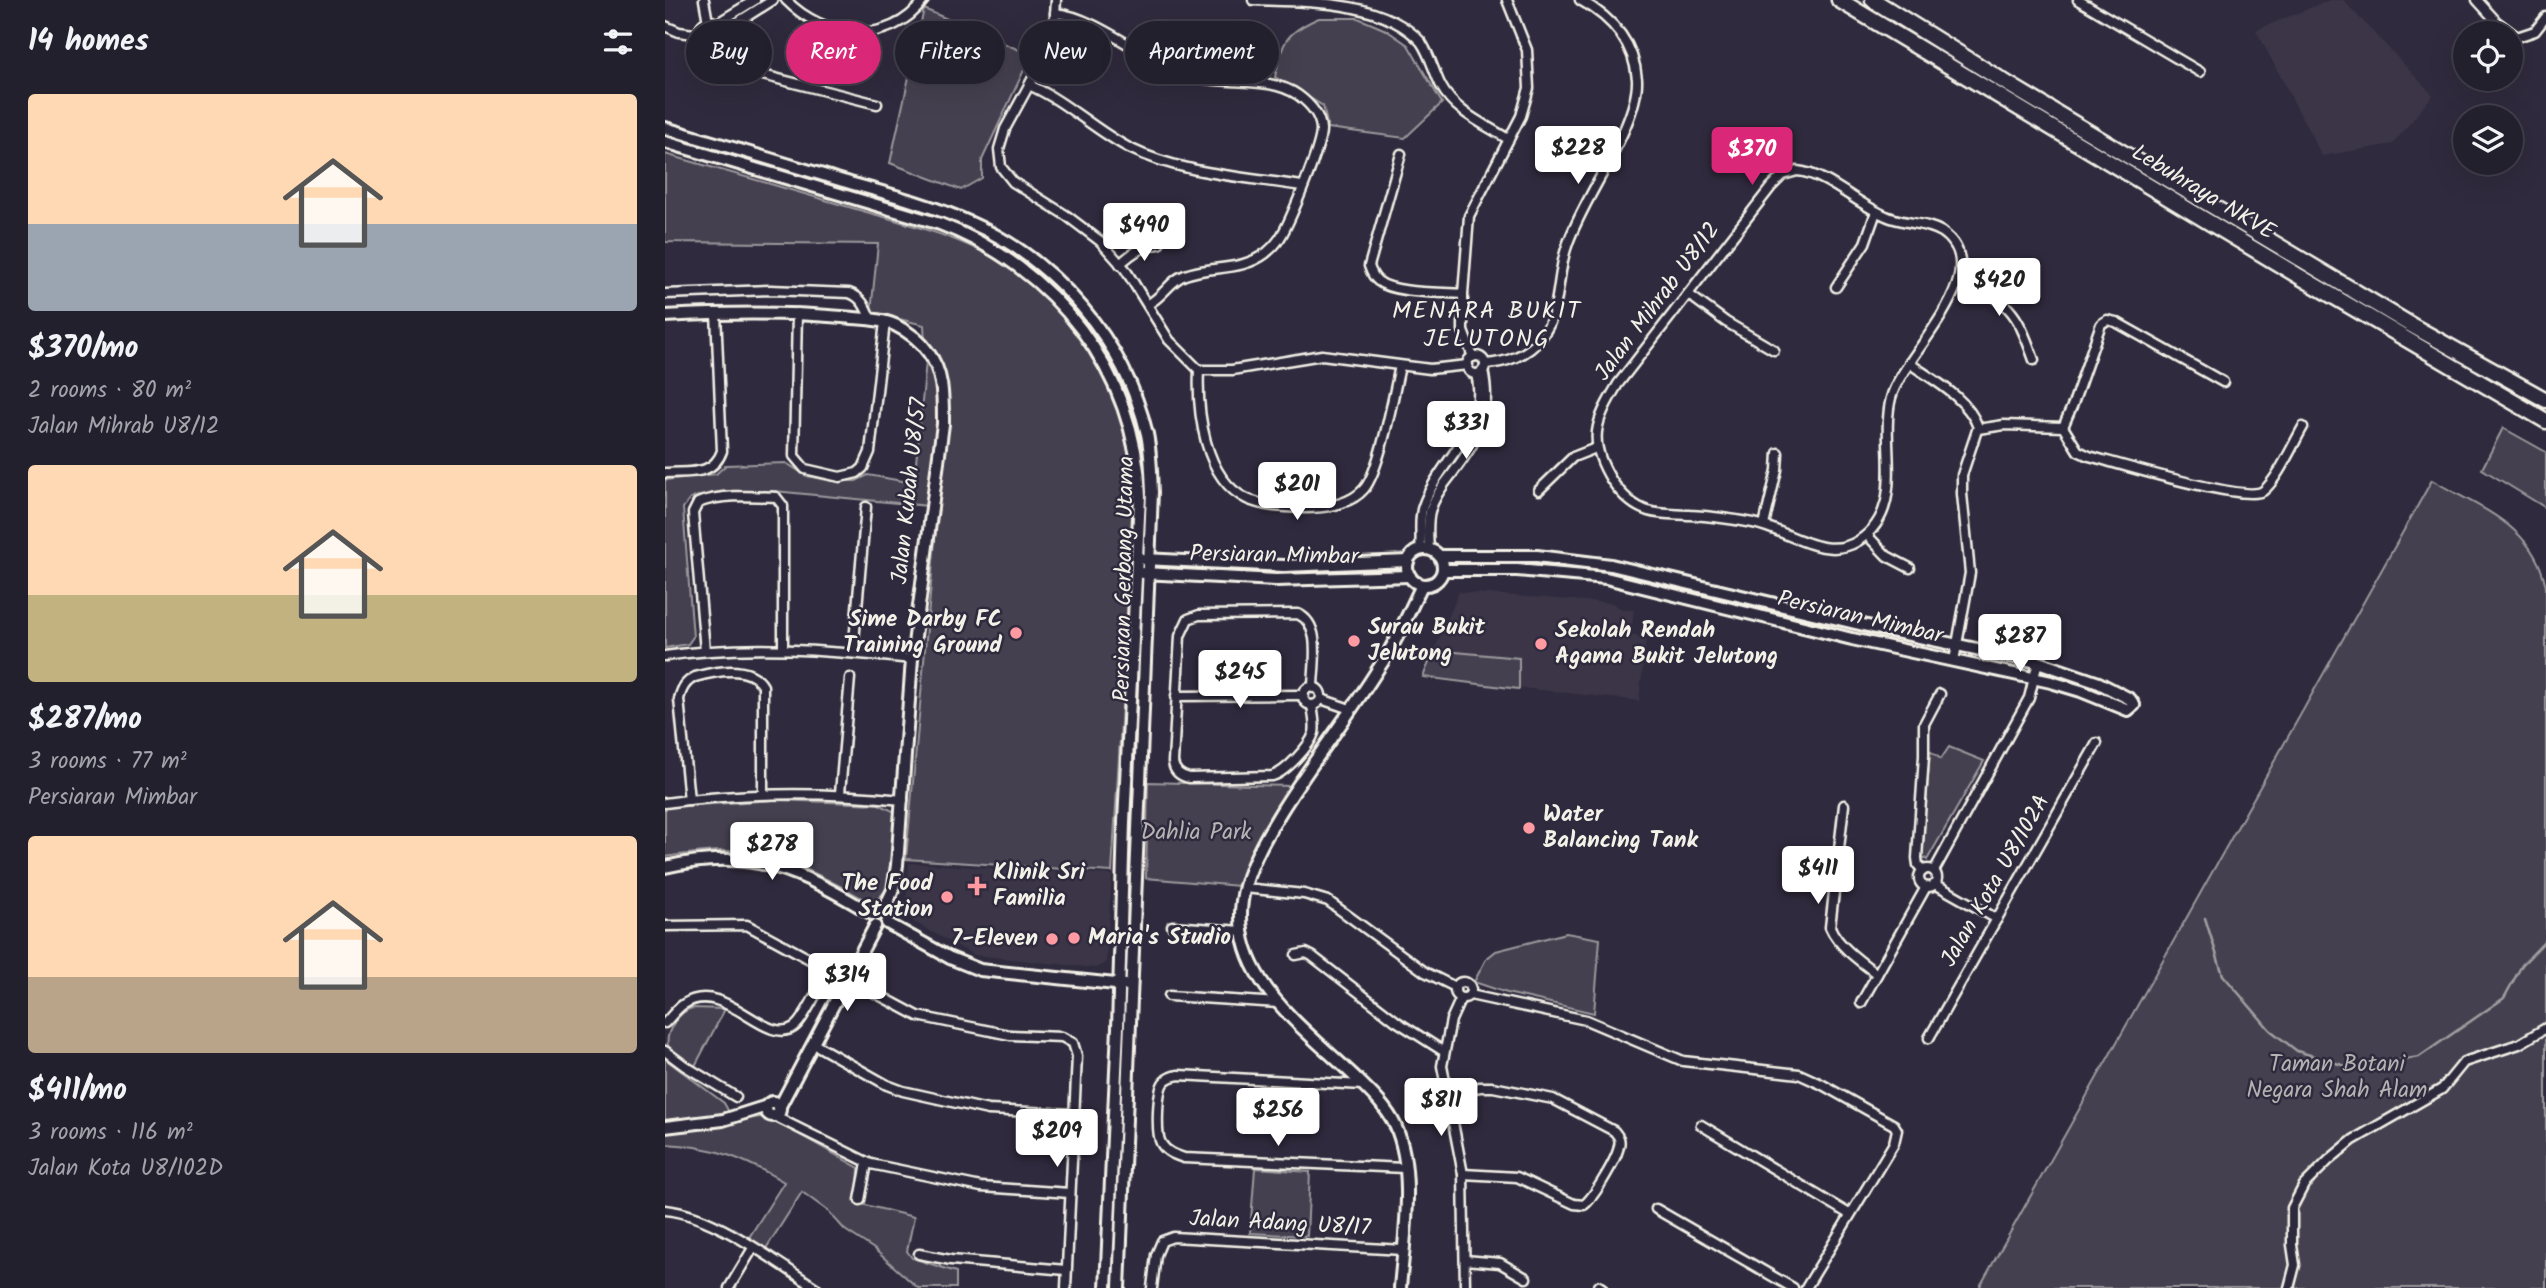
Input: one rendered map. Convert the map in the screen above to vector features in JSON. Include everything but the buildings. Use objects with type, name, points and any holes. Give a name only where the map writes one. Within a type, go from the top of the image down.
[{"type":"highway","name":"Lebuhraya NKVE","points":[[1839,0],[2274,262],[2546,421]]},
{"type":"highway","name":"Lebuhraya NKVE","points":[[1873,0],[2400,318],[2546,400]]},
{"type":"street","points":[[703,0],[711,21]]},
{"type":"street","points":[[716,21],[755,0]]},
{"type":"street","points":[[742,21],[773,0]]},
{"type":"street","points":[[786,0],[797,12],[820,25],[852,33],[887,28],[913,13],[923,0]]},
{"type":"street","points":[[1056,0],[1054,29],[1047,52],[1005,129],[999,149],[1001,167],[1013,182],[1081,226],[1100,242],[1120,264],[1169,340],[1199,370],[1232,370],[1322,355],[1430,369],[1468,365]]},
{"type":"street","points":[[1253,0],[1331,2],[1374,10],[1392,17],[1420,41],[1443,90],[1454,105],[1509,139]]},
{"type":"street","points":[[1473,357],[1464,331],[1463,293],[1469,216],[1524,108],[1530,76],[1524,38],[1507,0]]},
{"type":"street","points":[[1468,365],[1469,370],[1481,369],[1525,352],[1534,346],[1546,331],[1558,296],[1566,247],[1625,127],[1634,103],[1637,78],[1625,39],[1608,19],[1580,0]]},
{"type":"street","points":[[2078,0],[2200,72]]},
{"type":"street","points":[[2477,0],[2497,22],[2517,37],[2535,31],[2546,17]]},
{"type":"street","points":[[1055,13],[1077,17],[1186,75],[1207,80],[1281,86],[1299,96],[1313,109],[1321,125],[1318,145],[1279,240],[1265,254],[1237,267],[1181,276],[1162,295],[1148,304]]},
{"type":"street","points":[[665,26],[686,33]]},
{"type":"street","points":[[772,77],[877,104]]},
{"type":"street","points":[[1029,85],[1060,100],[1126,146],[1150,157],[1195,169],[1302,186]]},
{"type":"street","name":"Persiaran Gerbang Utama","points":[[665,128],[940,210],[1001,238],[1048,272],[1075,297],[1119,363],[1135,397],[1147,435],[1151,471],[1144,559],[1137,573],[1106,1288]]},
{"type":"street","name":"Persiaran Gerbang Utama","points":[[665,142],[940,223],[989,247],[1034,278],[1064,307],[1111,374],[1129,424],[1138,469],[1144,559],[1149,574],[1119,1288]]},
{"type":"street","points":[[1401,154],[1370,266],[1372,274],[1381,284],[1395,288],[1463,293]]},
{"type":"street","name":"Jalan Mihrab U8/12","points":[[1596,448],[1599,420],[1613,391],[1770,187],[1790,172],[1811,174],[1876,212],[1904,223],[1936,229],[1945,235],[1959,257],[1959,279]]},
{"type":"street","points":[[1836,287],[1865,243],[1876,212]]},
{"type":"street","points":[[1120,264],[1137,250],[1159,244]]},
{"type":"street","points":[[1539,490],[1573,457],[1596,448],[1620,492],[1643,509],[1764,525],[1791,538],[1831,547],[1848,546],[1867,535],[1879,522],[1887,502],[1890,403],[1896,385],[1944,309],[1959,279],[1994,297],[2014,312],[2021,323],[2034,360]]},
{"type":"street","points":[[665,294],[770,290],[849,293],[856,295],[871,320]]},
{"type":"street","points":[[1688,294],[1716,316],[1774,350]]},
{"type":"street","points":[[665,473],[708,470],[722,451],[716,313]]},
{"type":"street","points":[[797,313],[794,456],[805,469],[840,477],[857,473],[863,468],[870,452],[885,322]]},
{"type":"street","name":"Jalan Kubah U8/57","points":[[665,316],[797,313],[885,322],[912,335],[928,352],[937,370],[943,389],[943,424],[912,659],[895,880],[877,913]]},
{"type":"street","points":[[2063,427],[2101,324],[2106,320],[2116,322],[2223,382]]},
{"type":"street","points":[[1425,549],[1423,506],[1475,415],[1481,358],[1473,357]]},
{"type":"street","points":[[1468,365],[1473,357]]},
{"type":"street","points":[[1909,363],[1953,394],[1973,416],[1978,429],[1962,475],[1970,573],[1954,661]]},
{"type":"street","points":[[1199,370],[1199,408],[1203,433],[1212,459],[1224,479],[1248,500],[1275,507],[1310,508],[1355,497],[1370,482],[1400,366]]},
{"type":"street","points":[[1978,429],[2004,425],[2063,427]]},
{"type":"street","points":[[2063,427],[2078,451],[2089,456],[2221,491],[2250,494],[2261,492],[2271,483],[2303,427]]},
{"type":"street","points":[[1764,525],[1776,476],[1778,453]]},
{"type":"street","points":[[705,651],[693,513],[698,503],[709,499],[764,496],[776,497],[783,506],[783,649]]},
{"type":"street","points":[[853,653],[866,507]]},
{"type":"street","points":[[1867,535],[1887,556],[1910,568]]},
{"type":"street","points":[[1425,549],[1440,556],[1444,570],[1438,580],[1428,585],[1422,585],[1410,576],[1408,561],[1415,552],[1425,549]]},
{"type":"street","name":"Persiaran Mimbar","points":[[1440,556],[1538,556],[1611,565],[2038,662],[2099,683],[2133,701],[2134,707],[2128,710],[2081,691],[2035,679],[1851,639],[1606,578],[1517,570],[1444,570]]},
{"type":"street","name":"Persiaran Mimbar","points":[[1144,559],[1284,566],[1408,561]]},
{"type":"street","name":"Persiaran Mimbar","points":[[1137,573],[1276,580],[1410,576]]},
{"type":"street","points":[[1400,1288],[1406,1210],[1402,1147],[1395,1125],[1386,1110],[1363,1085],[1259,981],[1252,968],[1242,932],[1244,888],[1251,867],[1273,824],[1395,643],[1422,585]]},
{"type":"street","points":[[1312,705],[1313,736],[1283,772],[1272,776],[1189,778],[1177,773],[1173,765],[1182,629],[1188,619],[1199,615],[1298,614],[1313,631],[1313,688]]},
{"type":"street","points":[[665,656],[705,651],[783,649],[912,659]]},
{"type":"street","points":[[1934,871],[2029,698],[2038,662]]},
{"type":"street","points":[[689,800],[679,699],[681,691],[688,680],[695,677],[739,671],[754,675],[763,686],[763,794]]},
{"type":"street","points":[[840,793],[850,678]]},
{"type":"street","points":[[1313,688],[1320,692],[1321,699],[1319,703],[1312,705],[1305,701],[1304,695],[1308,689],[1313,688]]},
{"type":"street","points":[[1923,871],[1917,858],[1924,724],[1940,694]]},
{"type":"street","points":[[1176,696],[1304,695]]},
{"type":"street","points":[[1321,699],[1350,709]]},
{"type":"street","name":"Jalan Kota U8/102A","points":[[1929,1038],[2097,743]]},
{"type":"street","points":[[665,803],[763,794],[840,793],[903,800]]},
{"type":"street","points":[[1844,805],[1830,927],[1832,933],[1877,974]]},
{"type":"street","points":[[665,867],[720,860],[767,864],[787,869],[888,917],[883,926],[875,926]]},
{"type":"street","points":[[1923,871],[1934,871],[1937,878],[1935,884]]},
{"type":"street","points":[[1923,871],[1920,881],[1926,887]]},
{"type":"street","points":[[1861,1003],[1926,887],[1935,884],[1997,919]]},
{"type":"street","points":[[1244,888],[1304,894],[1328,901],[1425,972],[1455,987]]},
{"type":"street","points":[[875,926],[871,920],[877,913]]},
{"type":"street","points":[[887,923],[950,958],[980,970],[1132,985]]},
{"type":"street","points":[[665,926],[747,925],[815,962],[823,976],[798,1025],[787,1030],[776,1030],[729,1004],[711,999],[687,1002],[665,1023]]},
{"type":"street","points":[[665,1127],[723,1120],[774,1109],[792,1085],[875,926]]},
{"type":"street","points":[[1173,926],[1242,932]]},
{"type":"street","points":[[1296,955],[1307,953],[1312,956],[1396,1021],[1443,1051]]},
{"type":"street","points":[[847,978],[918,1016],[1010,1035],[1062,1037],[1069,1040],[1076,1049],[1066,1288]]},
{"type":"street","points":[[1465,1288],[1463,1174],[1442,1075],[1443,1051],[1451,1020],[1465,996],[1471,989],[1468,983],[1459,982],[1455,987],[1456,994],[1465,996],[1586,1020],[1683,1061],[1799,1074],[1894,1125],[1897,1136],[1806,1288]]},
{"type":"street","points":[[1169,996],[1279,1003]]},
{"type":"street","points":[[2289,1288],[2295,1265],[2292,1208],[2312,1176],[2353,1140],[2442,1089],[2464,1062],[2519,1044],[2546,1028]]},
{"type":"street","points":[[814,1044],[887,1085],[903,1091],[988,1110],[1074,1114]]},
{"type":"street","points":[[665,1051],[736,1097]]},
{"type":"street","points":[[1363,1085],[1179,1075],[1166,1079],[1162,1085],[1160,1142],[1171,1153],[1184,1158],[1404,1168]]},
{"type":"street","points":[[1446,1093],[1493,1087],[1553,1099],[1614,1130],[1620,1140],[1618,1151],[1591,1198],[1584,1205],[1574,1204],[1517,1177],[1463,1174]]},
{"type":"street","points":[[774,1109],[795,1126],[867,1163],[981,1187],[1070,1193]]},
{"type":"street","points":[[1701,1125],[1849,1214]]},
{"type":"street","points":[[860,1200],[867,1163]]},
{"type":"street","points":[[1655,1209],[1793,1288]]},
{"type":"street","points":[[665,1210],[677,1211],[709,1223],[815,1288]]},
{"type":"street","name":"Jalan Adang U8/17","points":[[1152,1288],[1157,1248],[1162,1241],[1173,1237],[1403,1250]]},
{"type":"street","points":[[732,1285],[753,1248]]},
{"type":"street","points":[[919,1254],[951,1261],[1066,1270]]},
{"type":"street","points":[[1465,1260],[1500,1263],[1526,1278]]},
{"type":"shaded area","points":[[2330,0],[2343,0],[2433,95],[2393,144],[2322,156],[2256,30]]},
{"type":"shaded area","name":"Sekolah Rendah Agama Bukit Jelutong","points":[[1459,592],[1613,603],[1623,610],[1634,610],[1631,635],[1646,638],[1639,701],[1423,677]]},
{"type":"shaded area","points":[[909,863],[1112,875],[1106,963],[1095,968],[974,955],[914,922],[906,910]]},
{"type":"green space","points":[[924,9],[952,21],[921,21]]},
{"type":"green space","points":[[1319,18],[1358,18],[1386,30],[1408,45],[1442,103],[1405,138],[1328,128],[1323,106],[1279,79],[1279,59],[1283,47],[1292,34]]},
{"type":"green space","points":[[1005,44],[1019,50],[1019,81],[982,160],[982,178],[961,190],[890,163],[907,84],[1005,84]]},
{"type":"green space","points":[[665,154],[909,224],[986,254],[1036,288],[1066,321],[1092,357],[1103,375],[1121,420],[1130,464],[1134,508],[1112,872],[906,859],[938,507],[774,491],[698,496],[690,499],[683,508],[693,637],[688,644],[665,648],[665,480],[716,474],[726,465],[786,463],[807,476],[832,481],[856,481],[868,475],[914,483],[926,361],[924,325],[871,312],[878,244],[665,242]]},
{"type":"green space","points":[[2503,428],[2546,452],[2546,508],[2482,469]]},
{"type":"green space","name":"Taman Botani Negara Shah Alam","points":[[2432,480],[2486,510],[2518,534],[2540,566],[2546,587],[2546,1288],[1979,1288]]},
{"type":"green space","points":[[1434,650],[1519,658],[1519,689],[1423,677]]},
{"type":"green space","points":[[1949,747],[1984,761],[1927,860],[1922,856],[1930,751],[1941,759]]},
{"type":"green space","name":"Dahlia Park","points":[[1148,782],[1290,786],[1255,845],[1239,886],[1146,878]]},
{"type":"green space","points":[[776,800],[879,804],[897,813],[895,863],[892,876],[881,896],[871,903],[811,871],[763,855],[726,851],[665,857],[665,807]]},
{"type":"green space","points":[[1566,933],[1600,939],[1594,1013],[1507,993],[1474,982],[1486,959],[1496,951]]},
{"type":"green space","points":[[692,1008],[725,1009],[695,1066],[680,1058],[668,1046],[674,1023]]},
{"type":"green space","points":[[665,1059],[724,1103],[730,1114],[665,1121]]},
{"type":"green space","points":[[760,1117],[775,1121],[859,1168],[857,1203],[914,1217],[907,1251],[912,1258],[956,1272],[956,1288],[918,1288],[802,1192],[765,1250],[748,1239],[784,1182],[727,1155],[698,1147],[665,1144],[665,1133]]},
{"type":"green space","points":[[1255,1168],[1310,1172],[1307,1236],[1250,1233]]},
{"type":"waterway","points":[[2205,918],[2223,975],[2270,1030],[2297,1051],[2352,1068],[2419,1057],[2504,998],[2522,965],[2546,940]]},
{"type":"place","name":"Sime Darby FC Training Ground","points":[[1016,633]]},
{"type":"place","name":"Surau Bukit Jelutong","points":[[1354,641]]},
{"type":"place","name":"Sekolah Rendah Agama Bukit Jelutong","points":[[1541,644]]},
{"type":"place","name":"Water Balancing Tank","points":[[1529,828]]},
{"type":"place","name":"Klinik Sri Familia","points":[[977,886]]},
{"type":"place","name":"The Food Station","points":[[947,897]]},
{"type":"place","name":"Maria's Studio","points":[[1074,938]]},
{"type":"place","name":"7-Eleven","points":[[1052,939]]},
{"type":"district","name":"MENARA BUKIT JELUTONG","points":[[1487,325]]}]
